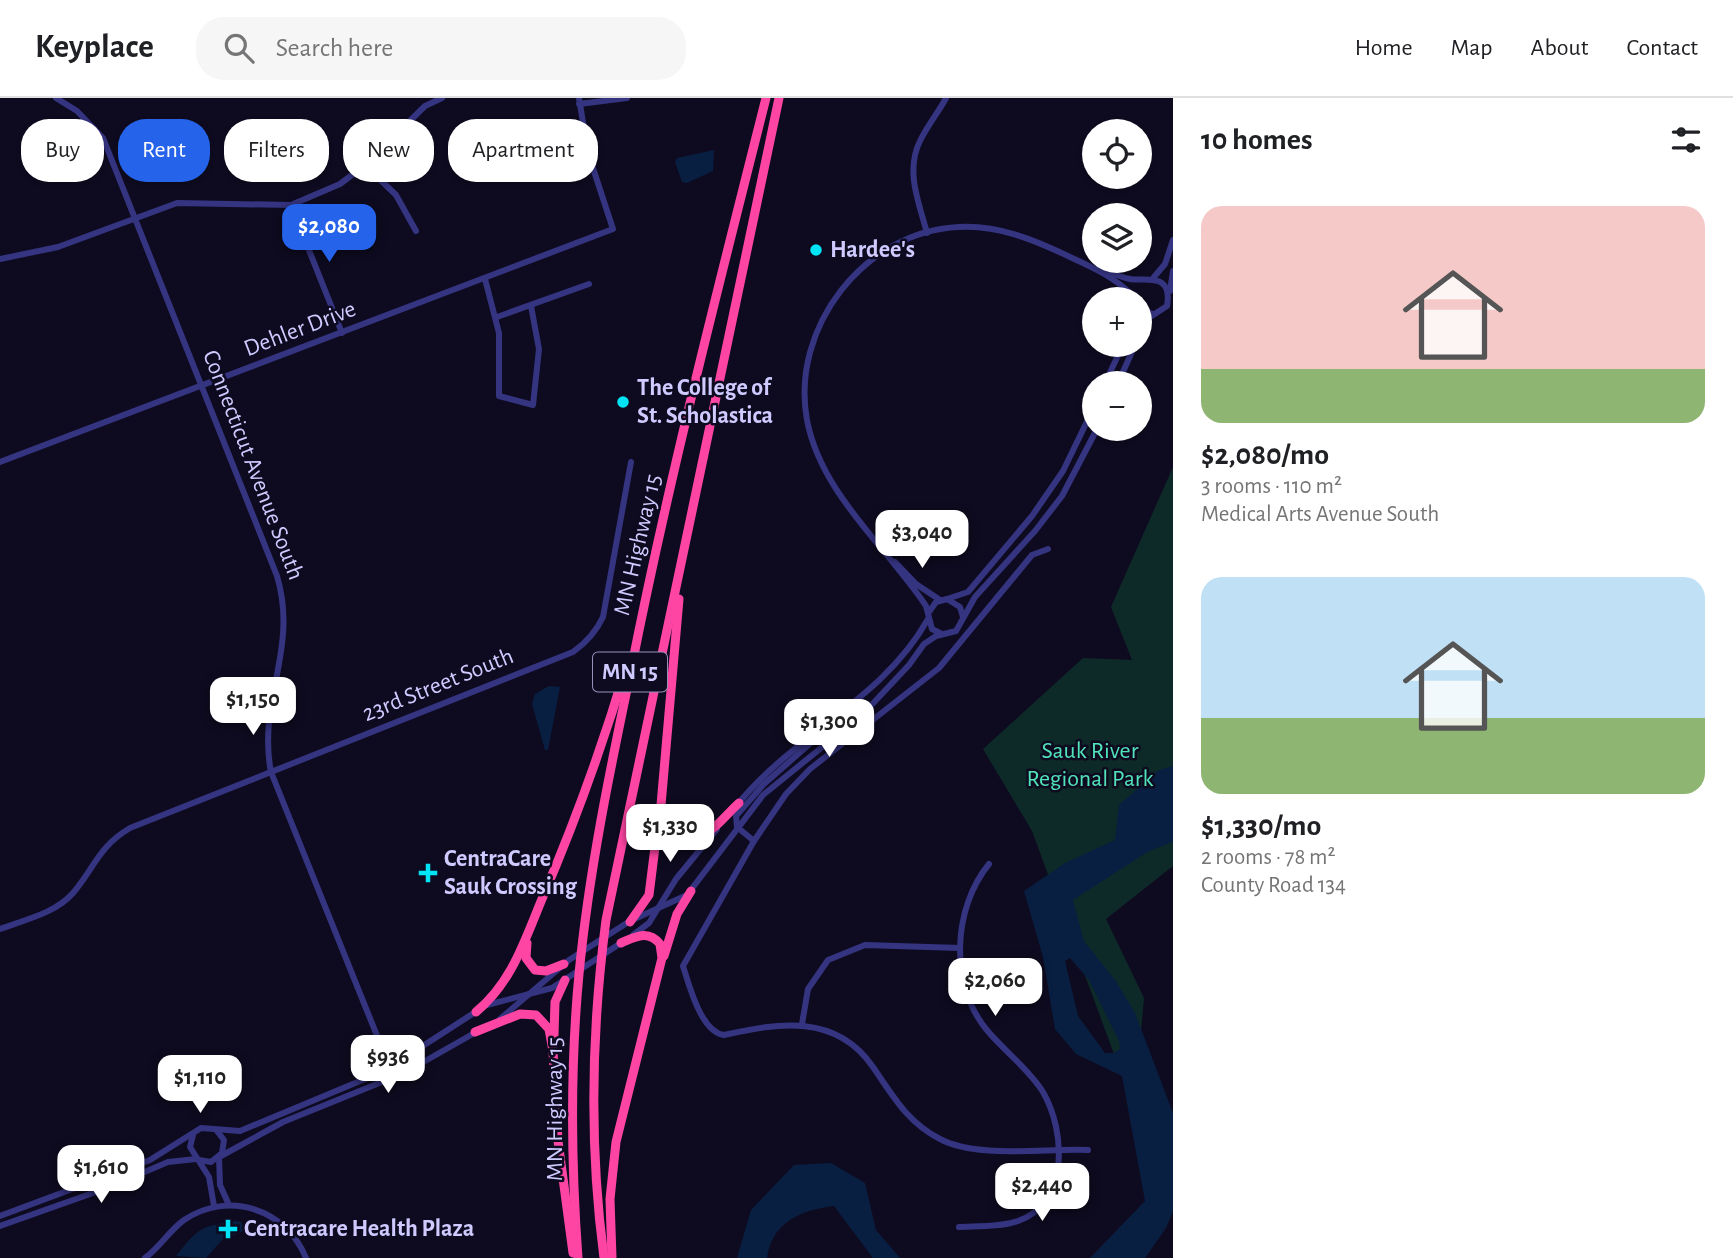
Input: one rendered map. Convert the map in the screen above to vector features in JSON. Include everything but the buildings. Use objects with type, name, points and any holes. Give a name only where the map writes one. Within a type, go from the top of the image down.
[{"type":"highway","name":"MN Highway 15","points":[[576,1258],[572,1094],[579,970],[603,806],[646,591],[766,98]]},
{"type":"highway","name":"MN Highway 15","points":[[604,1258],[592,1122],[598,982],[606,920],[779,98]]},
{"type":"highway","points":[[630,922],[645,903],[651,888],[686,541]]},
{"type":"highway","points":[[475,1012],[500,989],[533,921],[595,768],[646,591]]},
{"type":"highway","points":[[663,776],[662,814],[667,827],[678,838],[688,841],[700,838],[738,803]]},
{"type":"highway","points":[[612,1258],[610,1207],[616,1142],[661,964],[677,914],[691,891]]},
{"type":"highway","points":[[533,921],[525,949],[530,966],[535,970],[546,971],[567,962]]},
{"type":"highway","points":[[618,945],[641,935],[654,938],[660,944],[661,964]]},
{"type":"highway","points":[[567,979],[555,1002],[553,1053],[558,1140],[576,1258]]},
{"type":"highway","points":[[475,1032],[509,1017],[530,1013],[546,1025],[553,1053]]},
{"type":"street","name":"Connecticut Avenue South","points":[[56,98],[77,111],[103,138],[283,596],[284,639],[268,719],[267,746],[271,772],[390,1069]]},
{"type":"street","points":[[412,119],[425,106],[442,98]]},
{"type":"street","points":[[579,101],[627,98]]},
{"type":"street","points":[[927,233],[914,183],[913,168],[920,141],[946,98]]},
{"type":"street","name":"Dehler Drive","points":[[0,463],[613,229],[589,153],[579,101]]},
{"type":"street","points":[[0,259],[58,247],[163,206],[188,202],[270,207],[291,205],[343,182]]},
{"type":"street","points":[[383,182],[396,195],[415,231]]},
{"type":"street","points":[[291,205],[342,333]]},
{"type":"street","points":[[946,635],[932,629],[926,606],[823,467],[807,420],[806,375],[822,320],[843,287],[887,249],[927,233],[956,227],[1013,233],[1082,263]]},
{"type":"street","points":[[1115,273],[1142,280],[1154,277],[1164,264],[1173,240]]},
{"type":"street","points":[[1152,315],[1165,307],[1170,300],[1173,271]]},
{"type":"street","points":[[1100,273],[1118,287]]},
{"type":"street","points":[[1154,277],[1167,285],[1170,300]]},
{"type":"street","points":[[485,279],[497,317],[499,396],[533,405],[539,349],[531,306]]},
{"type":"street","points":[[1138,287],[1142,280]]},
{"type":"street","points":[[497,317],[589,284]]},
{"type":"street","points":[[0,1216],[150,1160],[206,1127],[228,1133],[240,1131],[390,1069],[475,1012],[500,999],[552,988],[645,926],[676,879],[738,803],[772,770],[865,694],[909,649],[928,618],[932,606],[968,592],[1032,516],[1063,471],[1082,432]]},
{"type":"street","points":[[0,1226],[107,1188],[168,1162],[197,1159],[206,1162],[282,1122],[404,1073],[505,1016],[527,994],[567,962],[617,928],[656,911],[691,891],[737,827],[776,783],[863,714],[909,665],[924,644],[936,636],[946,635],[960,627],[975,597],[1051,513],[1075,475],[1091,441]]},
{"type":"street","name":"23rd Street South","points":[[0,929],[60,904],[74,892],[101,850],[130,828],[573,652],[598,628],[603,617],[631,463]]},
{"type":"street","points":[[1048,549],[1032,555],[939,668],[796,782],[754,841],[684,966],[706,1023],[718,1035],[777,1024],[802,1024],[834,1033],[855,1047],[872,1066],[906,1116],[943,1141],[984,1149],[1088,1150]]},
{"type":"street","points":[[891,559],[916,584],[944,600],[957,603],[964,617]]},
{"type":"street","points":[[754,841],[737,827],[736,816],[751,797],[829,724]]},
{"type":"street","points":[[959,1227],[1017,1222],[1040,1208],[1057,1184],[1055,1118],[1041,1089],[983,1026],[971,1003],[964,980],[960,948],[965,907],[978,877],[989,864]]},
{"type":"street","points":[[802,1024],[808,989],[828,960],[865,945],[960,948]]},
{"type":"street","points":[[215,1129],[224,1140],[220,1156],[220,1185],[229,1205]]},
{"type":"street","points":[[194,1134],[190,1147],[209,1177],[214,1206]]},
{"type":"street","points":[[145,1258],[184,1221],[214,1206],[229,1205],[252,1208],[275,1218],[293,1235],[306,1258]]},
{"type":"green space","name":"Sauk River Regional Park","points":[[1173,467],[1173,866],[1106,919],[1144,998],[1141,1032],[1122,1076],[1032,831],[983,749],[1083,658],[1132,660],[1111,607]]},
{"type":"water","points":[[714,150],[713,171],[687,183],[682,182],[675,162],[677,158]]},
{"type":"water","points":[[549,686],[560,687],[548,750],[545,750],[532,704],[535,694]]},
{"type":"water","points":[[1173,766],[1173,842],[1149,851],[1073,900],[1084,941],[1116,981],[1135,1013],[1173,1113],[1173,1211],[1166,1228],[1145,1258],[1090,1258],[1145,1201],[1122,1076],[1076,1054],[1055,1029],[1043,957],[1024,891],[1065,863],[1115,840],[1119,805],[1159,770]],"holes":[[[1070,958],[1089,980],[1119,1041],[1120,1049],[1114,1053],[1105,1053],[1078,1016],[1065,961]]]},
{"type":"water","points":[[831,1163],[865,1183],[876,1230],[900,1258],[873,1258],[834,1206],[810,1211],[790,1220],[775,1235],[767,1258],[737,1258],[751,1210],[794,1165]]},
{"type":"water","points":[[241,1222],[245,1230],[221,1241],[206,1258],[176,1256],[200,1231],[213,1225]]},
{"type":"place","name":"Hardee's","points":[[816,250]]},
{"type":"place","name":"The College of St. Scholastica","points":[[623,402]]},
{"type":"place","name":"CentraCare Sauk Crossing","points":[[428,873]]},
{"type":"place","name":"Centracare Health Plaza","points":[[228,1229]]}]
